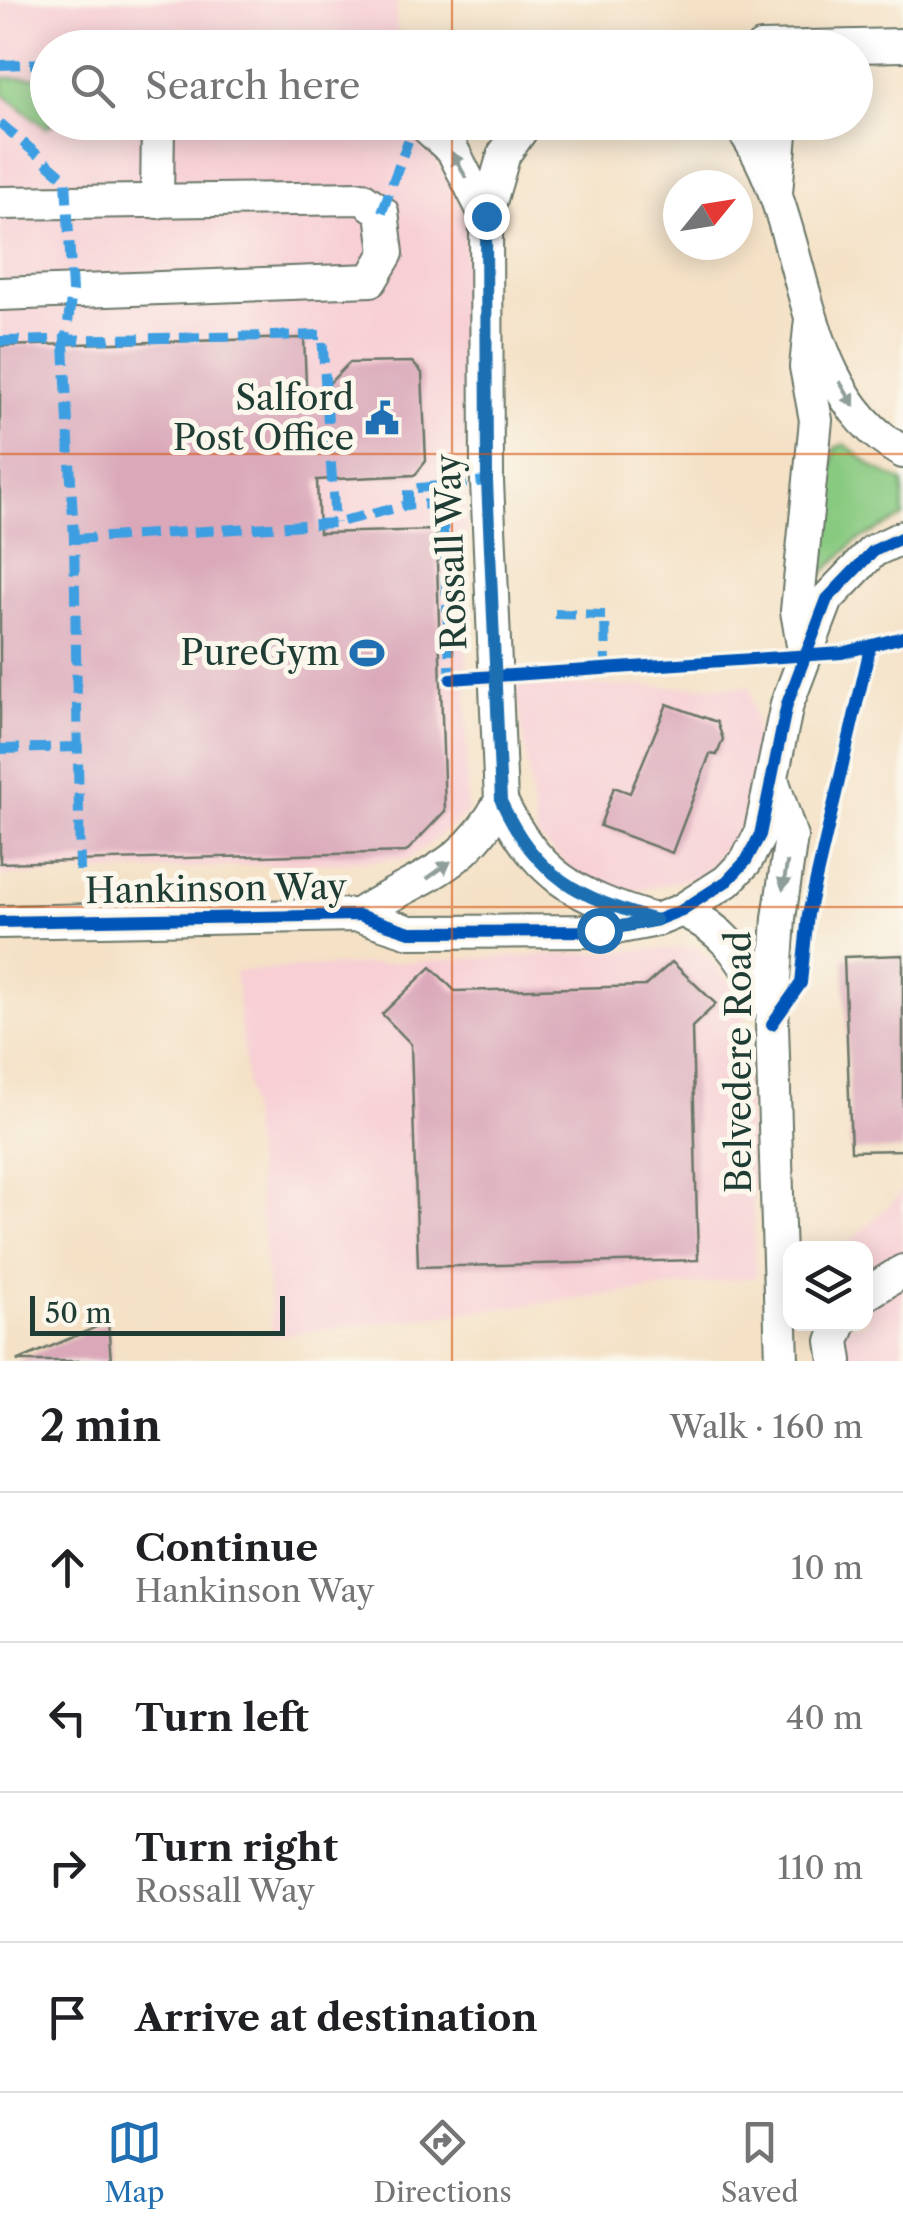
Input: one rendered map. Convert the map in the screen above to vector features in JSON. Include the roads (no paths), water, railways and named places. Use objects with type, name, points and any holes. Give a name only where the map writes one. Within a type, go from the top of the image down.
[{"type":"street","points":[[873,46],[903,45]]},
{"type":"street","points":[[157,202],[158,140]]},
{"type":"street","points":[[441,140],[452,151],[486,216]]},
{"type":"street","name":"Rossall Way","points":[[501,801],[487,481],[486,216],[504,154],[514,140]]},
{"type":"street","points":[[746,140],[776,200],[811,319],[842,389],[866,426],[903,452]]},
{"type":"street","points":[[776,200],[781,140]]},
{"type":"street","points":[[0,204],[362,198],[382,212],[387,254],[371,280],[0,294]]},
{"type":"street","points":[[804,651],[797,611],[816,420],[806,367],[811,319]]},
{"type":"street","name":"Belvedere Road","points":[[782,1361],[773,1010],[779,918],[791,837],[773,782],[787,704],[804,651],[827,600],[846,574],[873,551],[903,538]]},
{"type":"street","name":"Hankinson Way","points":[[0,922],[358,915],[410,932],[599,930],[669,915],[727,881],[746,861],[760,835],[773,782]]},
{"type":"street","points":[[358,915],[436,875],[473,843],[501,801],[526,848],[573,891],[713,925],[731,942],[773,1010]]},
{"type":"street","points":[[873,1290],[903,1272]]},
{"type":"street","points":[[836,1361],[833,1342],[837,1331]]},
{"type":"place","name":"Salford Post Office","points":[[382,418]]},
{"type":"place","name":"PureGym","points":[[367,653]]}]
